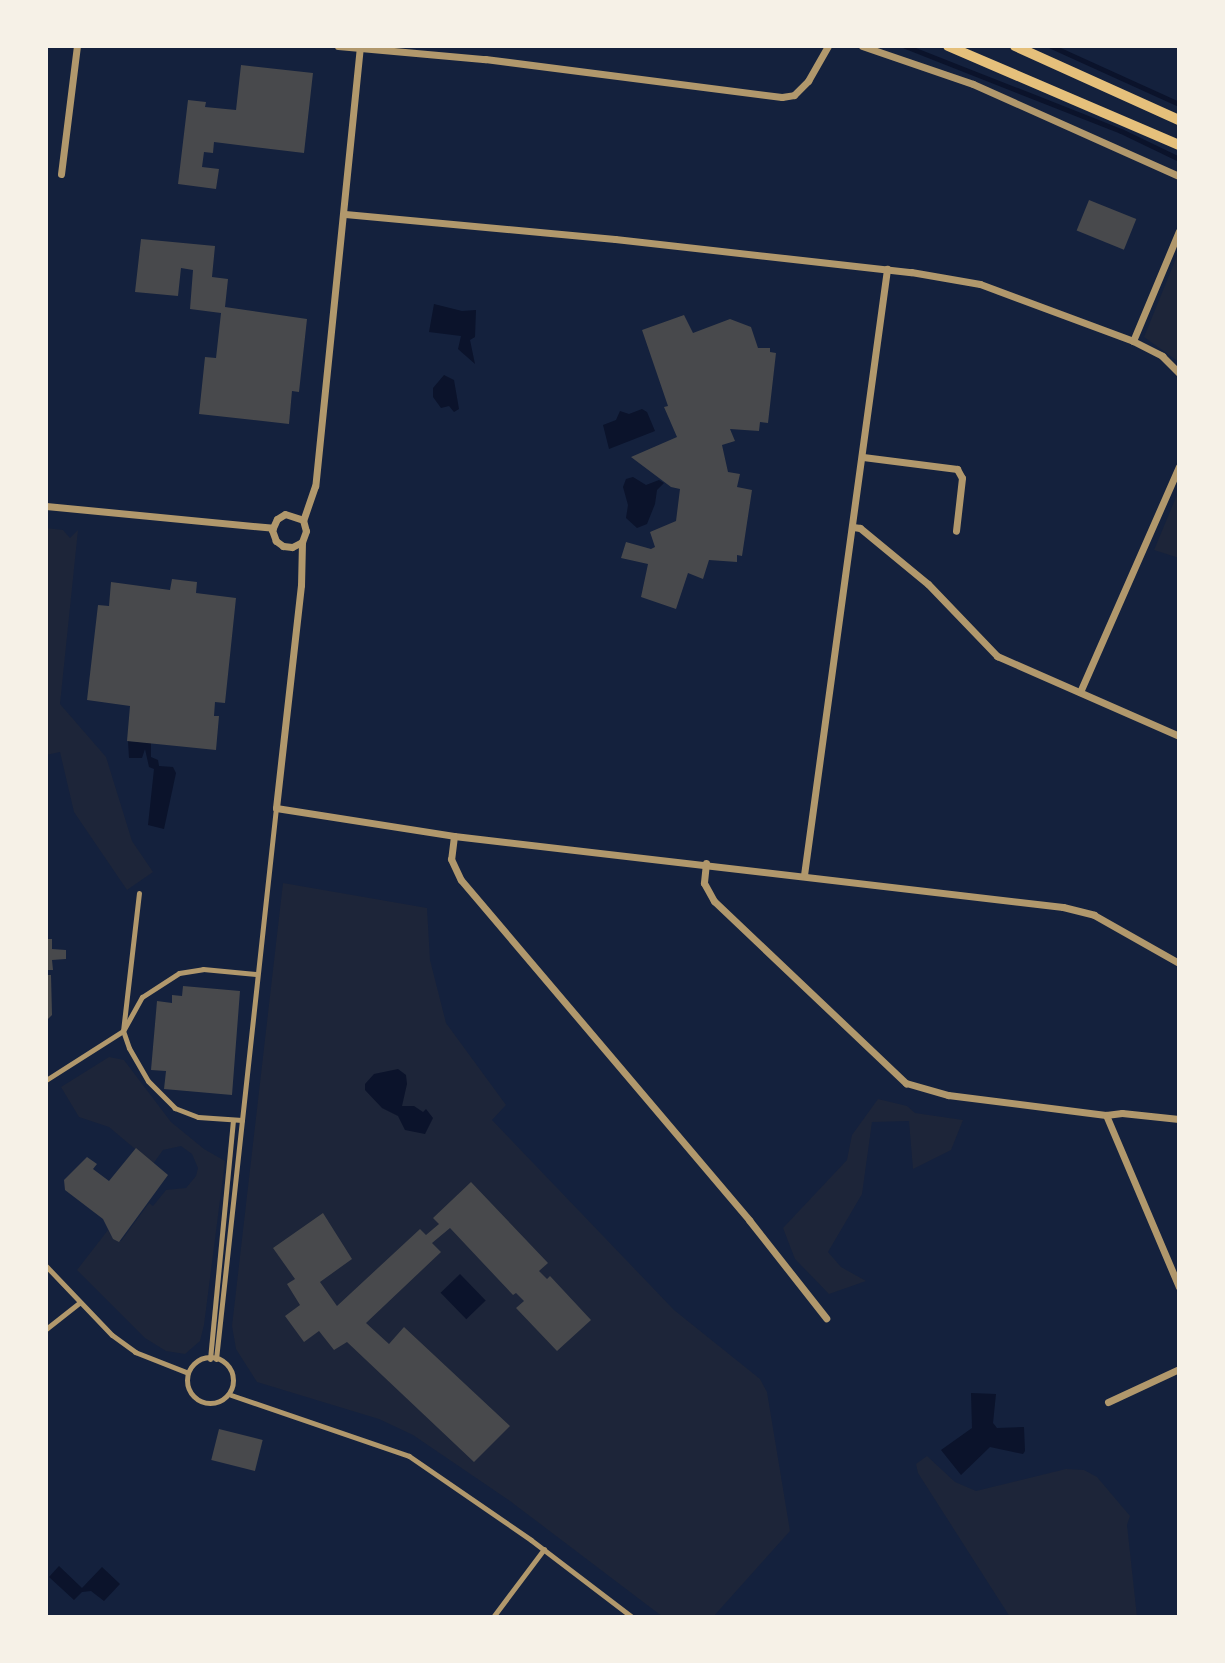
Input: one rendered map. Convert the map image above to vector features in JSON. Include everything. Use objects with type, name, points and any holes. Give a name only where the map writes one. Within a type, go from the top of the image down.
[{"type":"main road","points":[[948,46],[1179,145]]},
{"type":"main road","points":[[1015,46],[1179,120]]},
{"type":"street","points":[[61,174],[77,46]]},
{"type":"street","points":[[338,46],[485,59],[782,97],[794,95],[808,81],[828,46]]},
{"type":"street","points":[[862,46],[973,84],[1179,176]]},
{"type":"street","points":[[213,1359],[301,585],[302,542],[306,531],[303,520],[315,486],[360,47]]},
{"type":"street","points":[[345,214],[887,269],[980,284],[1133,341],[1162,356],[1179,373]]},
{"type":"street","points":[[1133,341],[1179,231]]},
{"type":"street","points":[[804,875],[887,269]]},
{"type":"street","points":[[863,457],[957,469],[962,478],[956,531]]},
{"type":"street","points":[[1080,692],[1179,467]]},
{"type":"street","points":[[46,506],[273,528]]},
{"type":"street","points":[[302,542],[292,547],[280,545],[273,536],[273,528],[285,514],[303,520]]},
{"type":"street","points":[[853,527],[860,528],[928,584],[997,656],[1179,736]]},
{"type":"street","points":[[276,808],[454,836],[1063,907],[1094,915],[1179,962]]},
{"type":"street","points":[[454,836],[451,859],[461,880],[749,1220],[826,1318]]},
{"type":"street","points":[[706,863],[704,883],[714,901],[906,1083],[948,1095],[1106,1115],[1122,1113],[1179,1119]]},
{"type":"street","points":[[139,893],[123,1031],[148,1081],[166,1101],[198,1117],[242,1120]]},
{"type":"street","points":[[46,1080],[123,1031],[142,997],[179,973],[203,969],[256,974]]},
{"type":"street","points":[[1106,1115],[1179,1287]]},
{"type":"street","points":[[213,1359],[233,1120]]},
{"type":"street","points":[[46,1266],[79,1303],[135,1352],[186,1372]]},
{"type":"street","points":[[46,1329],[79,1303]]},
{"type":"street","points":[[213,1359],[232,1374],[235,1385],[231,1395],[219,1401],[197,1396],[188,1385],[186,1372],[196,1361],[213,1359]]},
{"type":"street","points":[[1108,1402],[1179,1369]]},
{"type":"street","points":[[231,1395],[409,1456],[544,1549],[632,1617]]},
{"type":"street","points":[[493,1617],[544,1549]]},
{"type":"shaded area","points":[[1179,251],[1179,362],[1144,337]]},
{"type":"shaded area","points":[[434,304],[462,311],[476,310],[475,337],[470,340],[475,364],[458,349],[461,336],[429,332]]},
{"type":"shaded area","points":[[444,375],[454,380],[459,409],[454,412],[449,406],[441,408],[433,397],[433,388]]},
{"type":"shaded area","points":[[642,409],[647,412],[655,431],[609,449],[603,425],[616,420],[620,411],[629,414]]},
{"type":"shaded area","points":[[633,477],[646,485],[659,480],[664,483],[657,490],[647,524],[637,528],[626,518],[628,505],[623,487],[626,479]]},
{"type":"shaded area","points":[[1179,490],[1179,558],[1154,550]]},
{"type":"shaded area","points":[[46,528],[63,530],[70,538],[78,530],[60,704],[106,757],[132,841],[153,872],[127,890],[74,812],[60,752],[46,755]]},
{"type":"shaded area","points":[[128,741],[151,743],[151,757],[158,760],[159,766],[173,767],[176,773],[164,829],[148,825],[154,769],[149,767],[145,749],[142,758],[129,758]]},
{"type":"shaded area","points":[[283,883],[427,908],[430,960],[446,1023],[506,1105],[492,1120],[674,1310],[760,1379],[767,1392],[790,1531],[713,1617],[663,1617],[510,1501],[413,1435],[379,1419],[257,1382],[236,1349],[232,1326]]},
{"type":"shaded area","points":[[109,1057],[124,1060],[171,1122],[204,1149],[225,1161],[204,1325],[200,1341],[185,1354],[166,1351],[145,1338],[77,1270],[108,1230],[113,1239],[121,1241],[149,1203],[153,1206],[166,1190],[186,1188],[196,1176],[198,1168],[192,1154],[181,1146],[163,1150],[153,1164],[109,1127],[79,1117],[61,1087]]},
{"type":"shaded area","points":[[398,1069],[406,1075],[407,1084],[402,1106],[414,1106],[423,1112],[426,1109],[433,1118],[425,1134],[405,1130],[398,1116],[382,1108],[365,1090],[365,1084],[374,1074]]},
{"type":"shaded area","points":[[878,1099],[907,1106],[915,1113],[963,1120],[951,1150],[913,1169],[909,1121],[872,1122],[862,1194],[828,1252],[841,1267],[866,1281],[829,1294],[795,1259],[783,1228],[847,1160],[852,1135]]},
{"type":"shaded area","points":[[460,1274],[486,1301],[466,1319],[441,1293]]},
{"type":"shaded area","points":[[971,1393],[996,1394],[993,1423],[997,1428],[1024,1427],[1025,1451],[1023,1454],[990,1447],[961,1475],[941,1450],[972,1428]]},
{"type":"shaded area","points":[[927,1456],[955,1482],[976,1491],[1066,1469],[1084,1470],[1097,1477],[1130,1516],[1127,1525],[1137,1617],[1010,1617],[918,1473],[916,1464]]},
{"type":"shaded area","points":[[59,1566],[82,1588],[102,1567],[120,1584],[104,1601],[91,1591],[82,1592],[74,1600],[49,1577]]},
{"type":"building","points":[[241,65],[313,73],[304,153],[214,142],[213,153],[204,152],[202,167],[219,169],[216,189],[178,184],[188,100],[206,102],[205,107],[236,110]]},
{"type":"building","points":[[1089,200],[1136,219],[1124,250],[1077,231]]},
{"type":"building","points":[[141,239],[215,246],[212,277],[228,279],[225,307],[307,319],[299,392],[292,391],[289,424],[199,414],[205,357],[216,358],[221,313],[190,309],[193,270],[181,268],[178,296],[135,292]]},
{"type":"building","points":[[684,315],[693,333],[730,319],[751,327],[758,348],[770,348],[770,352],[776,353],[768,423],[760,422],[759,431],[730,429],[735,441],[722,445],[728,472],[740,474],[737,487],[752,490],[742,556],[737,555],[737,562],[709,560],[703,579],[688,573],[676,609],[641,597],[648,564],[621,558],[626,542],[651,549],[655,547],[650,532],[676,521],[680,489],[671,487],[631,457],[677,437],[664,407],[668,406],[642,330]]},
{"type":"building","points":[[172,579],[197,582],[196,593],[236,598],[225,703],[215,702],[214,716],[219,716],[216,750],[127,741],[130,706],[87,700],[98,605],[109,606],[111,582],[170,590]]},
{"type":"building","points":[[46,939],[52,939],[52,949],[66,950],[66,959],[52,960],[53,970],[46,970]]},
{"type":"building","points":[[46,975],[51,975],[52,1015],[46,1021]]},
{"type":"building","points":[[183,986],[240,991],[232,1095],[164,1089],[166,1071],[151,1070],[157,1001],[172,1003],[172,995],[182,996]]},
{"type":"building","points":[[136,1148],[168,1175],[119,1242],[113,1239],[103,1219],[65,1190],[64,1180],[87,1157],[97,1164],[93,1169],[109,1181]]},
{"type":"building","points":[[471,1182],[548,1263],[539,1271],[547,1279],[550,1276],[591,1320],[557,1351],[516,1308],[524,1301],[516,1293],[513,1295],[450,1228],[432,1243],[441,1252],[366,1323],[389,1344],[404,1327],[510,1426],[474,1462],[347,1342],[334,1350],[319,1331],[304,1342],[285,1316],[300,1305],[287,1284],[295,1279],[273,1248],[323,1213],[352,1259],[320,1282],[337,1306],[420,1229],[426,1235],[439,1224],[433,1218]]},
{"type":"building","points":[[219,1429],[263,1440],[255,1471],[211,1460]]},
{"type":"waterway","points":[[905,46],[1121,131],[1179,159]]},
{"type":"waterway","points":[[1051,46],[1179,104]]}]
